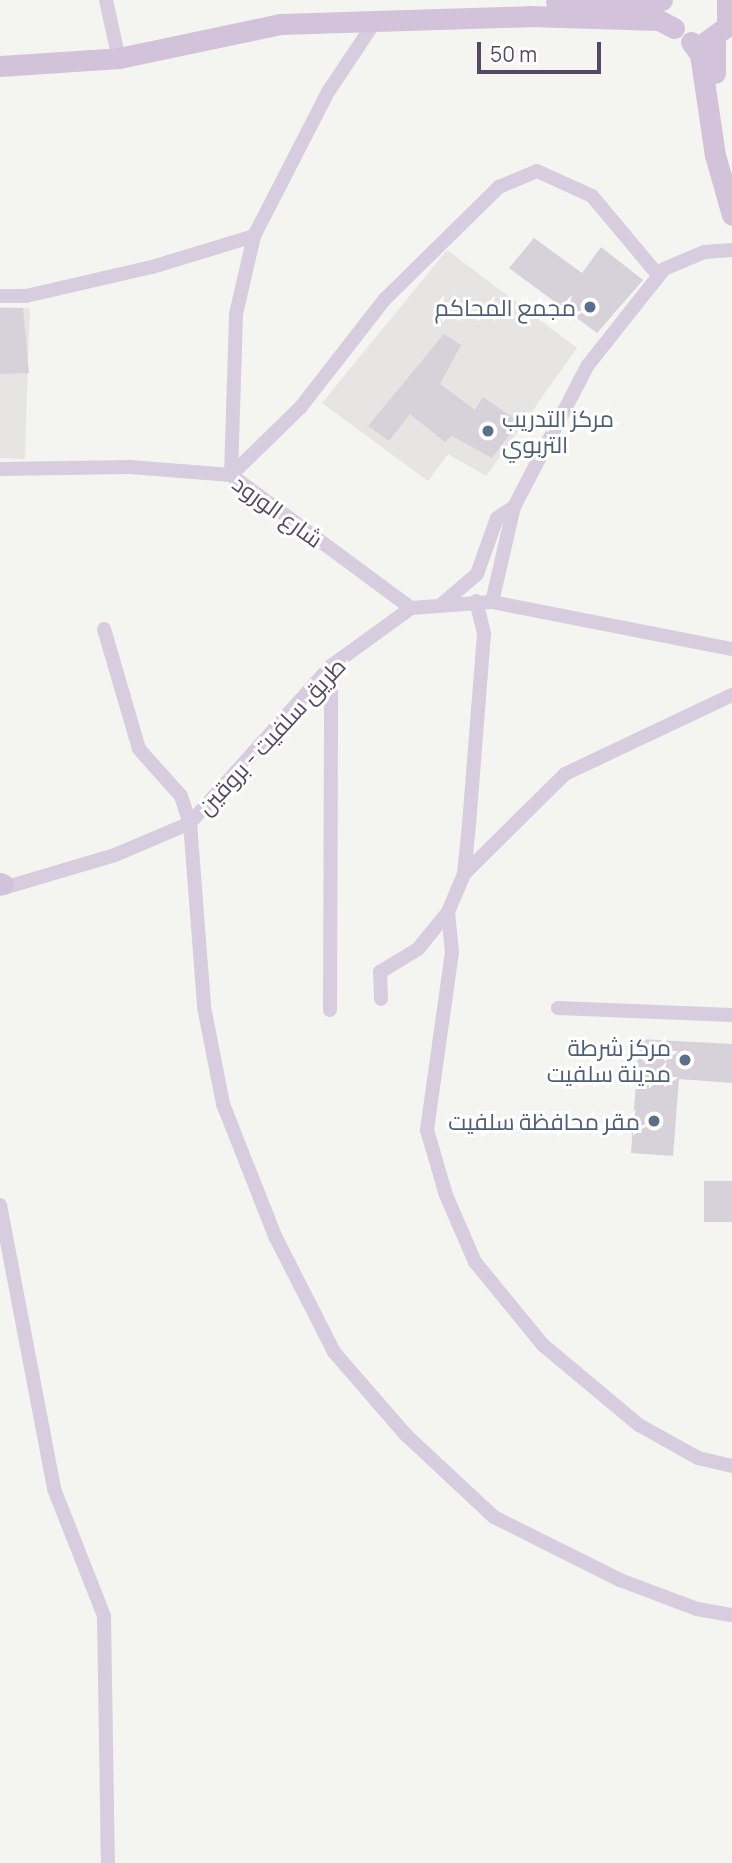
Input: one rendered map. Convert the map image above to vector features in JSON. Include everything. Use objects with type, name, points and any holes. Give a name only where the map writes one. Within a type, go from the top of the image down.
[{"type":"main road","points":[[0,53],[116,46],[280,15],[662,0]]},
{"type":"main road","points":[[674,0],[674,28]]},
{"type":"main road","points":[[0,66],[119,58],[281,24],[580,17],[659,20],[691,42],[700,54],[715,155],[732,215]]},
{"type":"main road","points":[[691,42],[727,17]]},
{"type":"main road","points":[[727,17],[712,54],[732,169]]},
{"type":"street","points":[[106,0],[116,46]]},
{"type":"street","points":[[231,475],[236,314],[254,236],[328,92],[376,20]]},
{"type":"street","points":[[231,475],[300,408],[384,299],[499,187],[537,172],[592,196],[659,276]]},
{"type":"street","points":[[0,296],[26,296],[152,267],[254,236]]},
{"type":"street","points":[[492,602],[514,507],[588,365],[659,276],[681,260],[732,250]]},
{"type":"street","name":"شارع الورود","points":[[0,468],[130,467],[231,475],[411,608]]},
{"type":"street","points":[[442,604],[477,574],[497,518],[514,507]]},
{"type":"street","points":[[411,608],[476,601],[492,602],[732,649]]},
{"type":"street","points":[[381,999],[380,972],[418,949],[448,912],[464,874],[484,634],[476,601]]},
{"type":"street","name":"طريق سلفيت - بروقين","points":[[1,885],[115,855],[190,823],[331,666],[411,608]]},
{"type":"street","points":[[103,629],[136,742],[156,774],[181,796],[190,823],[204,1007],[223,1104],[275,1236],[334,1352],[406,1435],[494,1517],[620,1580],[697,1609],[732,1615]]},
{"type":"street","points":[[330,1010],[331,666]]},
{"type":"street","points":[[464,874],[565,774],[732,695]]},
{"type":"street","points":[[448,912],[452,952],[427,1130],[475,1262],[543,1345],[597,1393],[674,1445],[732,1466]]},
{"type":"street","points":[[558,1009],[732,1015]]},
{"type":"street","points":[[0,1205],[54,1489],[103,1616],[107,1863]]},
{"type":"shaded area","points":[[447,250],[577,348],[486,476],[448,454],[428,481],[322,403]]},
{"type":"shaded area","points":[[0,307],[30,308],[25,459],[0,458]]},
{"type":"building","name":"مجمع المحاكم","points":[[534,238],[582,273],[601,247],[643,280],[597,333],[509,268]]},
{"type":"building","points":[[0,308],[23,308],[29,373],[0,374]]},
{"type":"building","points":[[444,334],[461,345],[440,384],[475,410],[483,397],[519,422],[492,458],[452,436],[445,442],[410,414],[389,441],[368,426]]},
{"type":"building","points":[[639,1039],[732,1044],[732,1083],[679,1079],[673,1156],[631,1153]]},
{"type":"building","points":[[704,1181],[732,1181],[732,1222],[704,1222]]},
{"type":"place","name":"مجمع المحاكم","points":[[590,307]]},
{"type":"place","name":"مركز التدريب التربوي","points":[[488,431]]},
{"type":"place","name":"مركز شرطة مدينة سلفيت","points":[[685,1060]]},
{"type":"place","name":"مقر محافظة سلفيت","points":[[654,1121]]}]
